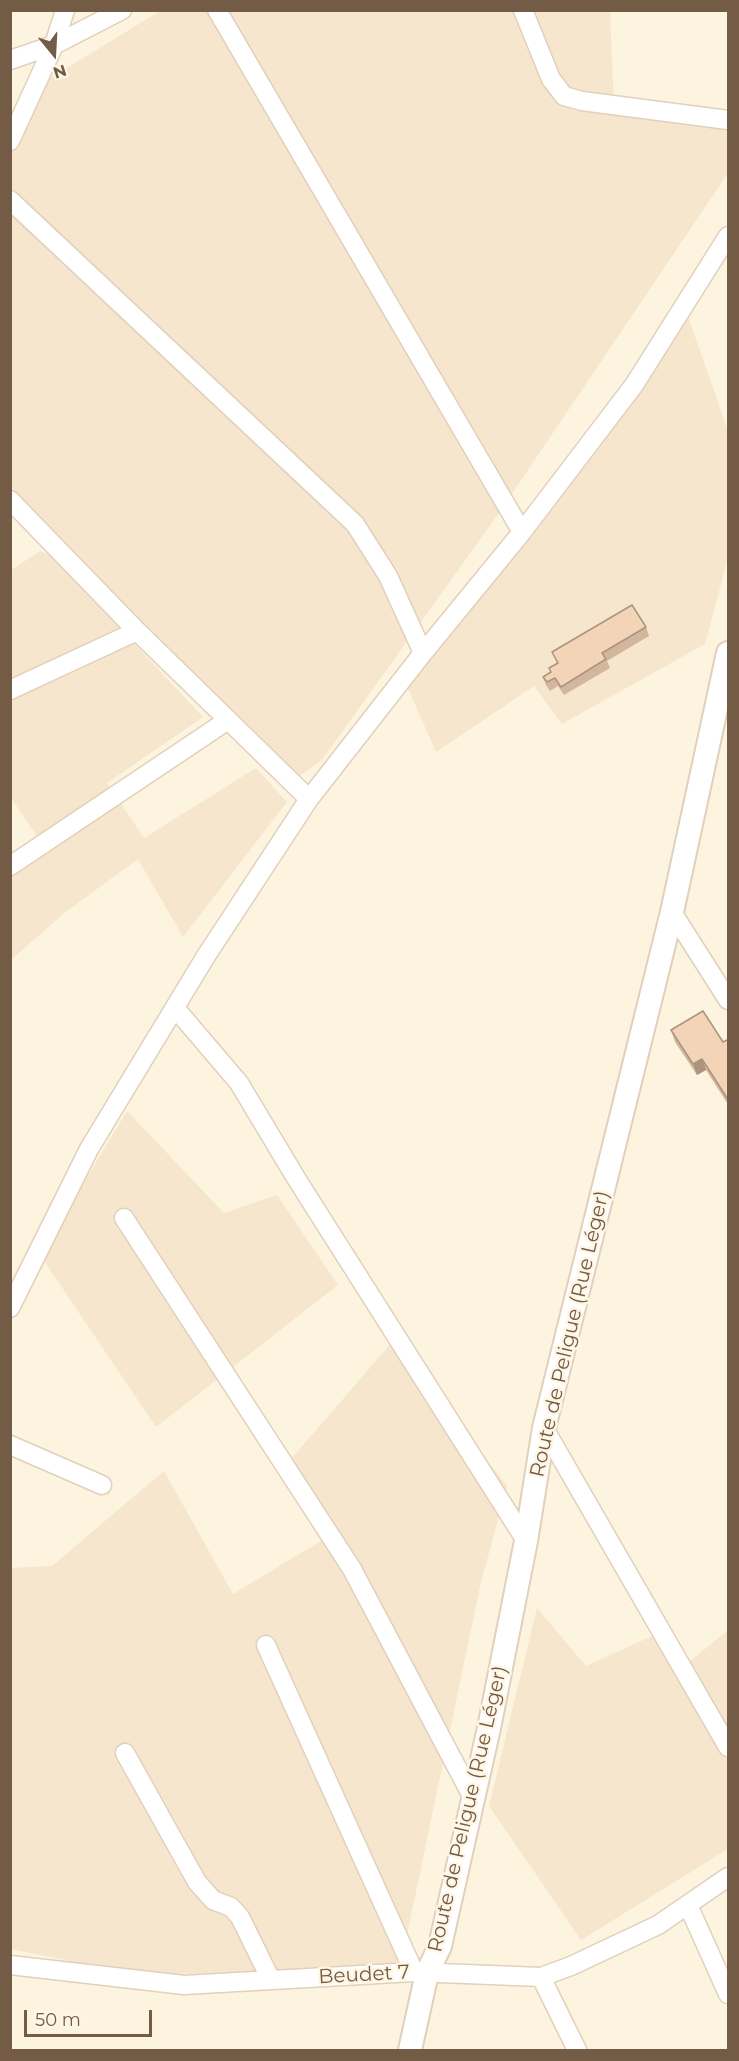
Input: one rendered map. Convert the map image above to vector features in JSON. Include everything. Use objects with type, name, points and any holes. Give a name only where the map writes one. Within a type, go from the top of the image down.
[{"type":"street","points":[[10,141],[54,45],[65,10]]},
{"type":"street","points":[[10,60],[54,45],[122,10]]},
{"type":"street","points":[[217,10],[522,532]]},
{"type":"street","points":[[523,10],[551,80],[564,96],[729,120]]},
{"type":"street","points":[[10,200],[356,524],[388,576],[423,653]]},
{"type":"street","points":[[10,1308],[89,1149],[176,1009],[206,956],[309,799],[423,653],[522,532],[634,385],[729,236]]},
{"type":"street","points":[[10,500],[137,631],[309,799]]},
{"type":"street","points":[[10,690],[137,631]]},
{"type":"street","name":"Route de Peligue (Rue Léger)","points":[[410,2050],[420,1972],[440,1946],[473,1798],[526,1541],[544,1428],[672,912],[729,653]]},
{"type":"street","points":[[10,866],[228,720]]},
{"type":"street","points":[[672,912],[729,1000]]},
{"type":"street","points":[[176,1009],[239,1083],[296,1178],[526,1541]]},
{"type":"street","points":[[124,1218],[352,1569],[473,1798]]},
{"type":"street","points":[[544,1428],[729,1747]]},
{"type":"street","points":[[10,1445],[102,1485]]},
{"type":"street","points":[[266,1644],[420,1972]]},
{"type":"street","points":[[125,1753],[197,1882],[213,1900],[231,1907],[240,1917],[271,1980]]},
{"type":"street","name":"Beudet 7","points":[[10,1965],[184,1985],[420,1972],[542,1977],[571,1966],[658,1925],[729,1877]]},
{"type":"street","points":[[688,1905],[729,1994]]},
{"type":"street","points":[[542,1977],[577,2050]]},
{"type":"shaded area","points":[[160,11],[610,11],[614,109],[728,115],[728,173],[499,513],[322,760],[298,777],[11,497],[11,119],[21,96]]},
{"type":"shaded area","points":[[683,302],[728,431],[728,558],[705,644],[562,724],[534,686],[436,752],[406,684]]},
{"type":"shaded area","points":[[40,551],[52,556],[203,717],[107,783],[144,838],[256,768],[287,802],[183,937],[138,859],[63,914],[11,960],[10,856],[39,839],[11,798],[10,571]]},
{"type":"shaded area","points":[[127,1111],[224,1213],[277,1195],[338,1285],[156,1427],[40,1255]]},
{"type":"shaded area","points":[[394,1340],[507,1486],[481,1582],[400,1968],[139,1975],[11,1949],[10,1568],[52,1566],[164,1471],[233,1594],[334,1533],[284,1467]]},
{"type":"shaded area","points":[[537,1608],[586,1666],[652,1636],[675,1674],[728,1630],[728,1849],[581,1940],[489,1806]]},
{"type":"building","points":[[632,605],[646,627],[602,653],[606,659],[561,687],[555,678],[547,682],[543,677],[551,672],[549,668],[558,663],[552,652]]},
{"type":"building","points":[[703,1011],[723,1042],[729,1039],[729,1101],[702,1059],[693,1064],[671,1030]]}]
